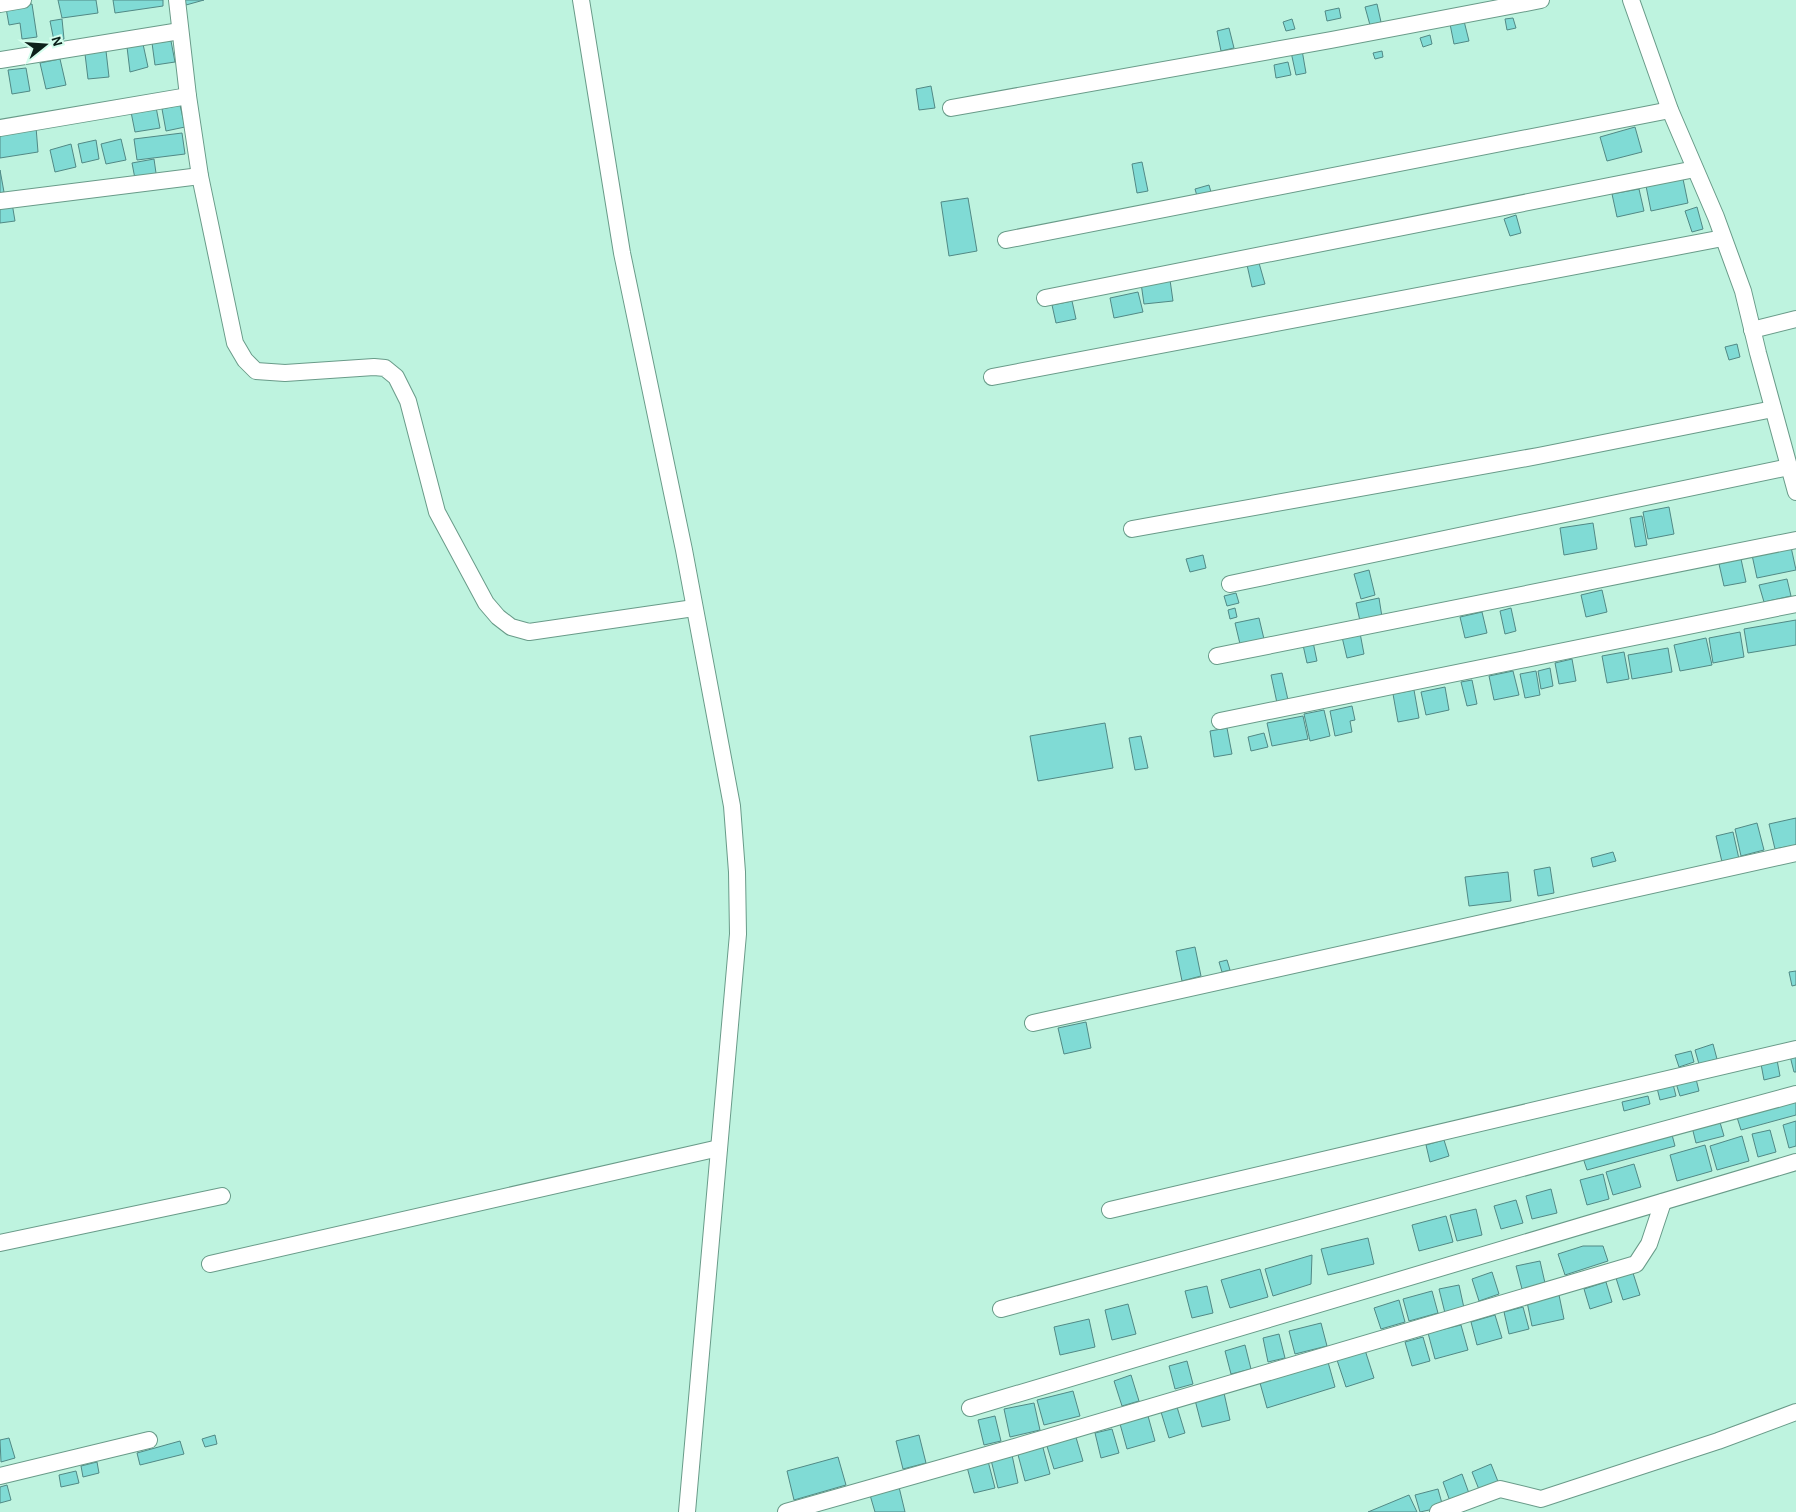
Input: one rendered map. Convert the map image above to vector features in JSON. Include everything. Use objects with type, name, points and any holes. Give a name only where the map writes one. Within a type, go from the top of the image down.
[{"type":"street","points":[[0,4],[23,0]]},
{"type":"street","points":[[177,0],[188,96],[200,176],[235,343],[245,360],[256,371],[285,373],[374,367],[385,368],[396,377],[408,401],[437,512],[486,603],[498,617],[511,627],[529,632],[694,608]]},
{"type":"street","points":[[581,0],[622,253],[732,806],[737,872],[738,934],[687,1512]]},
{"type":"street","points":[[950,108],[1331,40],[1541,0]]},
{"type":"street","points":[[1631,0],[1670,110],[1695,168],[1743,292],[1796,492]]},
{"type":"street","points":[[0,60],[180,31]]},
{"type":"street","points":[[0,128],[188,96]]},
{"type":"street","points":[[1006,240],[1670,110]]},
{"type":"street","points":[[1044,298],[1695,168]]},
{"type":"street","points":[[0,201],[200,176]]},
{"type":"street","points":[[992,377],[1723,238]]},
{"type":"street","points":[[1752,330],[1796,319]]},
{"type":"street","points":[[1132,529],[1538,456],[1773,409]]},
{"type":"street","points":[[1230,584],[1789,467]]},
{"type":"street","points":[[1217,656],[1796,540]]},
{"type":"street","points":[[1220,721],[1796,604]]},
{"type":"street","points":[[1033,1023],[1796,853]]},
{"type":"street","points":[[1110,1210],[1796,1049]]},
{"type":"street","points":[[1001,1309],[1796,1094]]},
{"type":"street","points":[[210,1264],[719,1148]]},
{"type":"street","points":[[970,1408],[1796,1162]]},
{"type":"street","points":[[0,1243],[222,1196]]},
{"type":"street","points":[[786,1512],[1015,1447],[1636,1264],[1649,1244],[1663,1202]]},
{"type":"street","points":[[1438,1512],[1500,1490],[1541,1499],[1718,1441],[1796,1412]]},
{"type":"street","points":[[0,1476],[148,1440]]},
{"type":"building","points":[[58,0],[96,0],[98,13],[62,18]]},
{"type":"building","points":[[113,0],[163,0],[163,6],[115,13]]},
{"type":"building","points":[[185,0],[204,0],[186,5]]},
{"type":"building","points":[[32,4],[37,37],[22,39],[20,23],[9,25],[6,8]]},
{"type":"building","points":[[1377,4],[1381,22],[1370,25],[1365,7]]},
{"type":"building","points":[[1339,8],[1341,18],[1327,21],[1325,11]]},
{"type":"building","points":[[1513,18],[1516,28],[1507,30],[1505,19]]},
{"type":"building","points":[[62,19],[64,39],[54,41],[50,21]]},
{"type":"building","points":[[1292,19],[1295,29],[1286,31],[1283,22]]},
{"type":"building","points":[[1464,21],[1469,41],[1454,44],[1450,24]]},
{"type":"building","points":[[1229,28],[1234,48],[1221,51],[1217,31]]},
{"type":"building","points":[[1430,35],[1432,44],[1423,47],[1420,38]]},
{"type":"building","points":[[171,41],[175,62],[155,65],[152,43]]},
{"type":"building","points":[[143,44],[148,67],[130,72],[127,47]]},
{"type":"building","points":[[1302,50],[1306,73],[1296,75],[1291,52]]},
{"type":"building","points":[[106,51],[109,77],[88,79],[85,54]]},
{"type":"building","points":[[1382,51],[1383,57],[1375,59],[1373,53]]},
{"type":"building","points":[[60,59],[66,85],[46,89],[40,63]]},
{"type":"building","points":[[1288,62],[1291,75],[1276,78],[1274,65]]},
{"type":"building","points":[[26,68],[30,91],[12,94],[8,70]]},
{"type":"building","points":[[931,86],[935,108],[919,110],[916,89]]},
{"type":"building","points":[[180,105],[185,127],[166,131],[162,109]]},
{"type":"building","points":[[156,107],[160,128],[135,132],[131,112]]},
{"type":"building","points":[[36,127],[38,152],[0,158],[0,135]]},
{"type":"building","points":[[1635,127],[1642,152],[1607,161],[1600,137]]},
{"type":"building","points":[[182,133],[185,154],[137,160],[134,139]]},
{"type":"building","points":[[121,139],[126,160],[106,164],[101,144]]},
{"type":"building","points":[[96,140],[99,159],[82,163],[78,144]]},
{"type":"building","points":[[71,144],[76,167],[55,172],[50,150]]},
{"type":"building","points":[[154,159],[157,180],[136,184],[132,163]]},
{"type":"building","points":[[1142,162],[1148,191],[1137,193],[1132,164]]},
{"type":"building","points":[[0,170],[4,192],[0,193]]},
{"type":"building","points":[[1683,179],[1688,203],[1651,211],[1646,186]]},
{"type":"building","points":[[1209,185],[1211,192],[1197,196],[1195,189]]},
{"type":"building","points":[[1639,189],[1644,211],[1617,217],[1612,194]]},
{"type":"building","points":[[968,198],[977,251],[949,256],[941,202]]},
{"type":"building","points":[[12,203],[15,221],[0,223],[0,205]]},
{"type":"building","points":[[1697,207],[1703,229],[1692,232],[1685,211]]},
{"type":"building","points":[[1516,215],[1521,233],[1510,236],[1504,219]]},
{"type":"building","points":[[1259,263],[1265,284],[1252,287],[1247,265]]},
{"type":"building","points":[[1170,280],[1173,301],[1144,304],[1141,283]]},
{"type":"building","points":[[1138,292],[1143,312],[1114,318],[1110,298]]},
{"type":"building","points":[[1072,301],[1076,319],[1056,323],[1052,305]]},
{"type":"building","points":[[1737,344],[1740,357],[1729,360],[1725,347]]},
{"type":"building","points":[[1669,507],[1674,534],[1648,539],[1643,512]]},
{"type":"building","points":[[1642,516],[1647,545],[1635,547],[1630,518]]},
{"type":"building","points":[[1593,523],[1597,549],[1564,555],[1560,528]]},
{"type":"building","points":[[1791,547],[1796,570],[1757,578],[1752,555]]},
{"type":"building","points":[[1203,555],[1206,568],[1190,572],[1186,559]]},
{"type":"building","points":[[1741,559],[1746,582],[1724,586],[1719,564]]},
{"type":"building","points":[[1369,570],[1375,595],[1361,599],[1354,574]]},
{"type":"building","points":[[1787,579],[1791,596],[1764,602],[1759,585]]},
{"type":"building","points":[[1602,590],[1607,612],[1586,617],[1581,595]]},
{"type":"building","points":[[1236,593],[1239,603],[1227,606],[1224,596]]},
{"type":"building","points":[[1379,598],[1382,617],[1360,621],[1356,603]]},
{"type":"building","points":[[1235,608],[1237,617],[1230,619],[1228,610]]},
{"type":"building","points":[[1511,608],[1516,631],[1505,634],[1500,611]]},
{"type":"building","points":[[1482,612],[1487,633],[1465,638],[1460,617]]},
{"type":"building","points":[[1259,618],[1264,639],[1240,644],[1235,623]]},
{"type":"building","points":[[1796,620],[1796,645],[1748,653],[1744,629]]},
{"type":"building","points":[[1740,632],[1744,657],[1713,663],[1709,638]]},
{"type":"building","points":[[1360,633],[1364,654],[1347,658],[1342,637]]},
{"type":"building","points":[[1706,638],[1712,665],[1680,671],[1674,645]]},
{"type":"building","points":[[1313,642],[1317,661],[1307,663],[1303,645]]},
{"type":"building","points":[[1668,648],[1672,672],[1632,679],[1628,655]]},
{"type":"building","points":[[1624,652],[1629,679],[1607,683],[1602,656]]},
{"type":"building","points":[[1572,659],[1576,681],[1559,684],[1555,663]]},
{"type":"building","points":[[1550,668],[1553,686],[1541,689],[1538,671]]},
{"type":"building","points":[[1513,671],[1519,695],[1494,700],[1489,676]]},
{"type":"building","points":[[1536,671],[1540,695],[1525,698],[1520,674]]},
{"type":"building","points":[[1282,673],[1288,700],[1277,703],[1271,675]]},
{"type":"building","points":[[1472,680],[1477,704],[1467,706],[1461,682]]},
{"type":"building","points":[[1445,687],[1449,710],[1426,715],[1421,692]]},
{"type":"building","points":[[1414,690],[1419,718],[1398,722],[1393,694]]},
{"type":"building","points":[[1352,706],[1355,720],[1350,721],[1352,732],[1335,736],[1330,711]]},
{"type":"building","points":[[1324,710],[1330,736],[1310,741],[1304,714]]},
{"type":"building","points":[[1303,716],[1308,739],[1272,746],[1267,723]]},
{"type":"building","points":[[1105,723],[1113,768],[1038,781],[1030,736]]},
{"type":"building","points":[[1227,728],[1232,754],[1214,757],[1210,731]]},
{"type":"building","points":[[1264,733],[1268,747],[1251,751],[1248,737]]},
{"type":"building","points":[[1141,736],[1148,768],[1135,770],[1129,738]]},
{"type":"building","points":[[1796,818],[1796,845],[1775,849],[1769,824]]},
{"type":"building","points":[[1757,823],[1764,850],[1741,856],[1735,829]]},
{"type":"building","points":[[1733,832],[1739,859],[1722,862],[1716,836]]},
{"type":"building","points":[[1613,852],[1616,861],[1593,867],[1591,858]]},
{"type":"building","points":[[1550,867],[1554,893],[1538,896],[1534,870]]},
{"type":"building","points":[[1508,872],[1511,901],[1469,906],[1465,877]]},
{"type":"building","points":[[1195,947],[1201,976],[1182,981],[1176,951]]},
{"type":"building","points":[[1227,960],[1230,970],[1222,972],[1219,962]]},
{"type":"building","points":[[1796,971],[1796,985],[1792,986],[1789,972]]},
{"type":"building","points":[[1086,1022],[1091,1048],[1064,1054],[1058,1028]]},
{"type":"building","points":[[1713,1044],[1717,1059],[1699,1064],[1695,1050]]},
{"type":"building","points":[[1691,1051],[1694,1062],[1679,1067],[1675,1055]]},
{"type":"building","points":[[1796,1054],[1796,1072],[1794,1072],[1790,1056]]},
{"type":"building","points":[[1777,1060],[1780,1076],[1764,1080],[1761,1064]]},
{"type":"building","points":[[1695,1075],[1699,1091],[1680,1096],[1675,1080]]},
{"type":"building","points":[[1672,1080],[1676,1096],[1660,1100],[1656,1084]]},
{"type":"building","points":[[1648,1096],[1650,1104],[1624,1111],[1622,1102]]},
{"type":"building","points":[[1796,1097],[1796,1115],[1741,1130],[1736,1114]]},
{"type":"building","points":[[1719,1119],[1724,1136],[1696,1143],[1692,1127]]},
{"type":"building","points":[[1796,1121],[1796,1146],[1789,1148],[1783,1125]]},
{"type":"building","points":[[1770,1130],[1776,1152],[1758,1157],[1752,1134]]},
{"type":"building","points":[[1671,1131],[1675,1146],[1587,1170],[1582,1155]]},
{"type":"building","points":[[1742,1136],[1749,1161],[1717,1170],[1710,1146]]},
{"type":"building","points":[[1444,1140],[1449,1156],[1430,1162],[1426,1145]]},
{"type":"building","points":[[1705,1145],[1712,1171],[1677,1181],[1670,1155]]},
{"type":"building","points":[[1634,1164],[1641,1187],[1613,1195],[1606,1172]]},
{"type":"building","points":[[1603,1174],[1609,1199],[1587,1205],[1580,1180]]},
{"type":"building","points":[[1551,1189],[1557,1213],[1532,1219],[1526,1196]]},
{"type":"building","points":[[1516,1200],[1523,1223],[1501,1229],[1494,1206]]},
{"type":"building","points":[[1476,1209],[1482,1235],[1457,1241],[1450,1215]]},
{"type":"building","points":[[1446,1216],[1453,1242],[1419,1251],[1412,1225]]},
{"type":"building","points":[[1368,1238],[1374,1264],[1328,1275],[1321,1249]]},
{"type":"building","points":[[1583,1246],[1603,1246],[1608,1261],[1565,1275],[1558,1254]]},
{"type":"building","points":[[1312,1255],[1311,1284],[1273,1296],[1265,1269]]},
{"type":"building","points":[[1540,1261],[1545,1283],[1522,1289],[1516,1266]]},
{"type":"building","points":[[1260,1269],[1268,1297],[1230,1308],[1221,1280]]},
{"type":"building","points":[[1492,1272],[1499,1294],[1479,1301],[1472,1279]]},
{"type":"building","points":[[1633,1273],[1640,1295],[1623,1300],[1616,1278]]},
{"type":"building","points":[[1606,1282],[1612,1302],[1590,1309],[1584,1289]]},
{"type":"building","points":[[1459,1285],[1464,1308],[1445,1313],[1439,1289]]},
{"type":"building","points":[[1207,1286],[1213,1313],[1192,1318],[1185,1291]]},
{"type":"building","points":[[1432,1291],[1438,1313],[1409,1321],[1403,1299]]},
{"type":"building","points":[[1559,1295],[1564,1319],[1532,1326],[1527,1302]]},
{"type":"building","points":[[1399,1300],[1405,1322],[1381,1329],[1374,1308]]},
{"type":"building","points":[[1128,1304],[1136,1334],[1112,1340],[1105,1310]]},
{"type":"building","points":[[1523,1307],[1529,1329],[1509,1334],[1504,1312]]},
{"type":"building","points":[[1495,1315],[1502,1338],[1477,1345],[1471,1322]]},
{"type":"building","points":[[1089,1319],[1095,1347],[1060,1355],[1054,1327]]},
{"type":"building","points":[[1321,1323],[1327,1346],[1295,1354],[1289,1331]]},
{"type":"building","points":[[1461,1325],[1468,1350],[1435,1359],[1428,1333]]},
{"type":"building","points":[[1279,1334],[1285,1358],[1268,1362],[1263,1338]]},
{"type":"building","points":[[1423,1337],[1430,1361],[1412,1366],[1405,1342]]},
{"type":"building","points":[[1245,1345],[1251,1369],[1231,1374],[1225,1351]]},
{"type":"building","points":[[1365,1350],[1374,1378],[1346,1387],[1337,1360]]},
{"type":"building","points":[[1187,1361],[1193,1384],[1175,1389],[1169,1366]]},
{"type":"building","points":[[1328,1362],[1335,1387],[1267,1408],[1260,1383]]},
{"type":"building","points":[[1131,1375],[1139,1401],[1122,1406],[1114,1381]]},
{"type":"building","points":[[1073,1391],[1080,1416],[1044,1425],[1037,1400]]},
{"type":"building","points":[[1224,1393],[1230,1420],[1202,1427],[1195,1400]]},
{"type":"building","points":[[1034,1403],[1040,1430],[1010,1437],[1004,1409]]},
{"type":"building","points":[[1177,1407],[1185,1433],[1169,1438],[1161,1412]]},
{"type":"building","points":[[995,1416],[1001,1441],[984,1445],[978,1420]]},
{"type":"building","points":[[1148,1416],[1155,1441],[1127,1449],[1120,1424]]},
{"type":"building","points":[[1112,1429],[1119,1453],[1101,1458],[1095,1433]]},
{"type":"building","points":[[1075,1434],[1083,1461],[1054,1469],[1046,1443]]},
{"type":"building","points":[[215,1435],[217,1444],[205,1447],[202,1439]]},
{"type":"building","points":[[919,1435],[926,1463],[903,1469],[896,1441]]},
{"type":"building","points":[[9,1438],[15,1458],[1,1462],[0,1440]]},
{"type":"building","points":[[180,1441],[184,1454],[140,1465],[137,1453]]},
{"type":"building","points":[[1042,1444],[1050,1474],[1025,1481],[1017,1451]]},
{"type":"building","points":[[1012,1455],[1018,1483],[998,1488],[991,1460]]},
{"type":"building","points":[[838,1457],[846,1485],[794,1500],[787,1471]]},
{"type":"building","points":[[988,1461],[995,1488],[974,1493],[967,1467]]},
{"type":"building","points":[[97,1462],[99,1473],[83,1477],[81,1466]]},
{"type":"building","points":[[1491,1464],[1499,1484],[1480,1492],[1472,1472]]},
{"type":"building","points":[[76,1471],[79,1483],[61,1487],[59,1475]]},
{"type":"building","points":[[1462,1474],[1470,1496],[1451,1504],[1443,1482]]},
{"type":"building","points":[[7,1485],[11,1500],[0,1503],[0,1487]]},
{"type":"building","points":[[899,1487],[905,1512],[875,1512],[870,1495]]},
{"type":"building","points":[[1438,1489],[1443,1507],[1420,1512],[1415,1495]]},
{"type":"building","points":[[1409,1495],[1417,1512],[1368,1512]]}]
